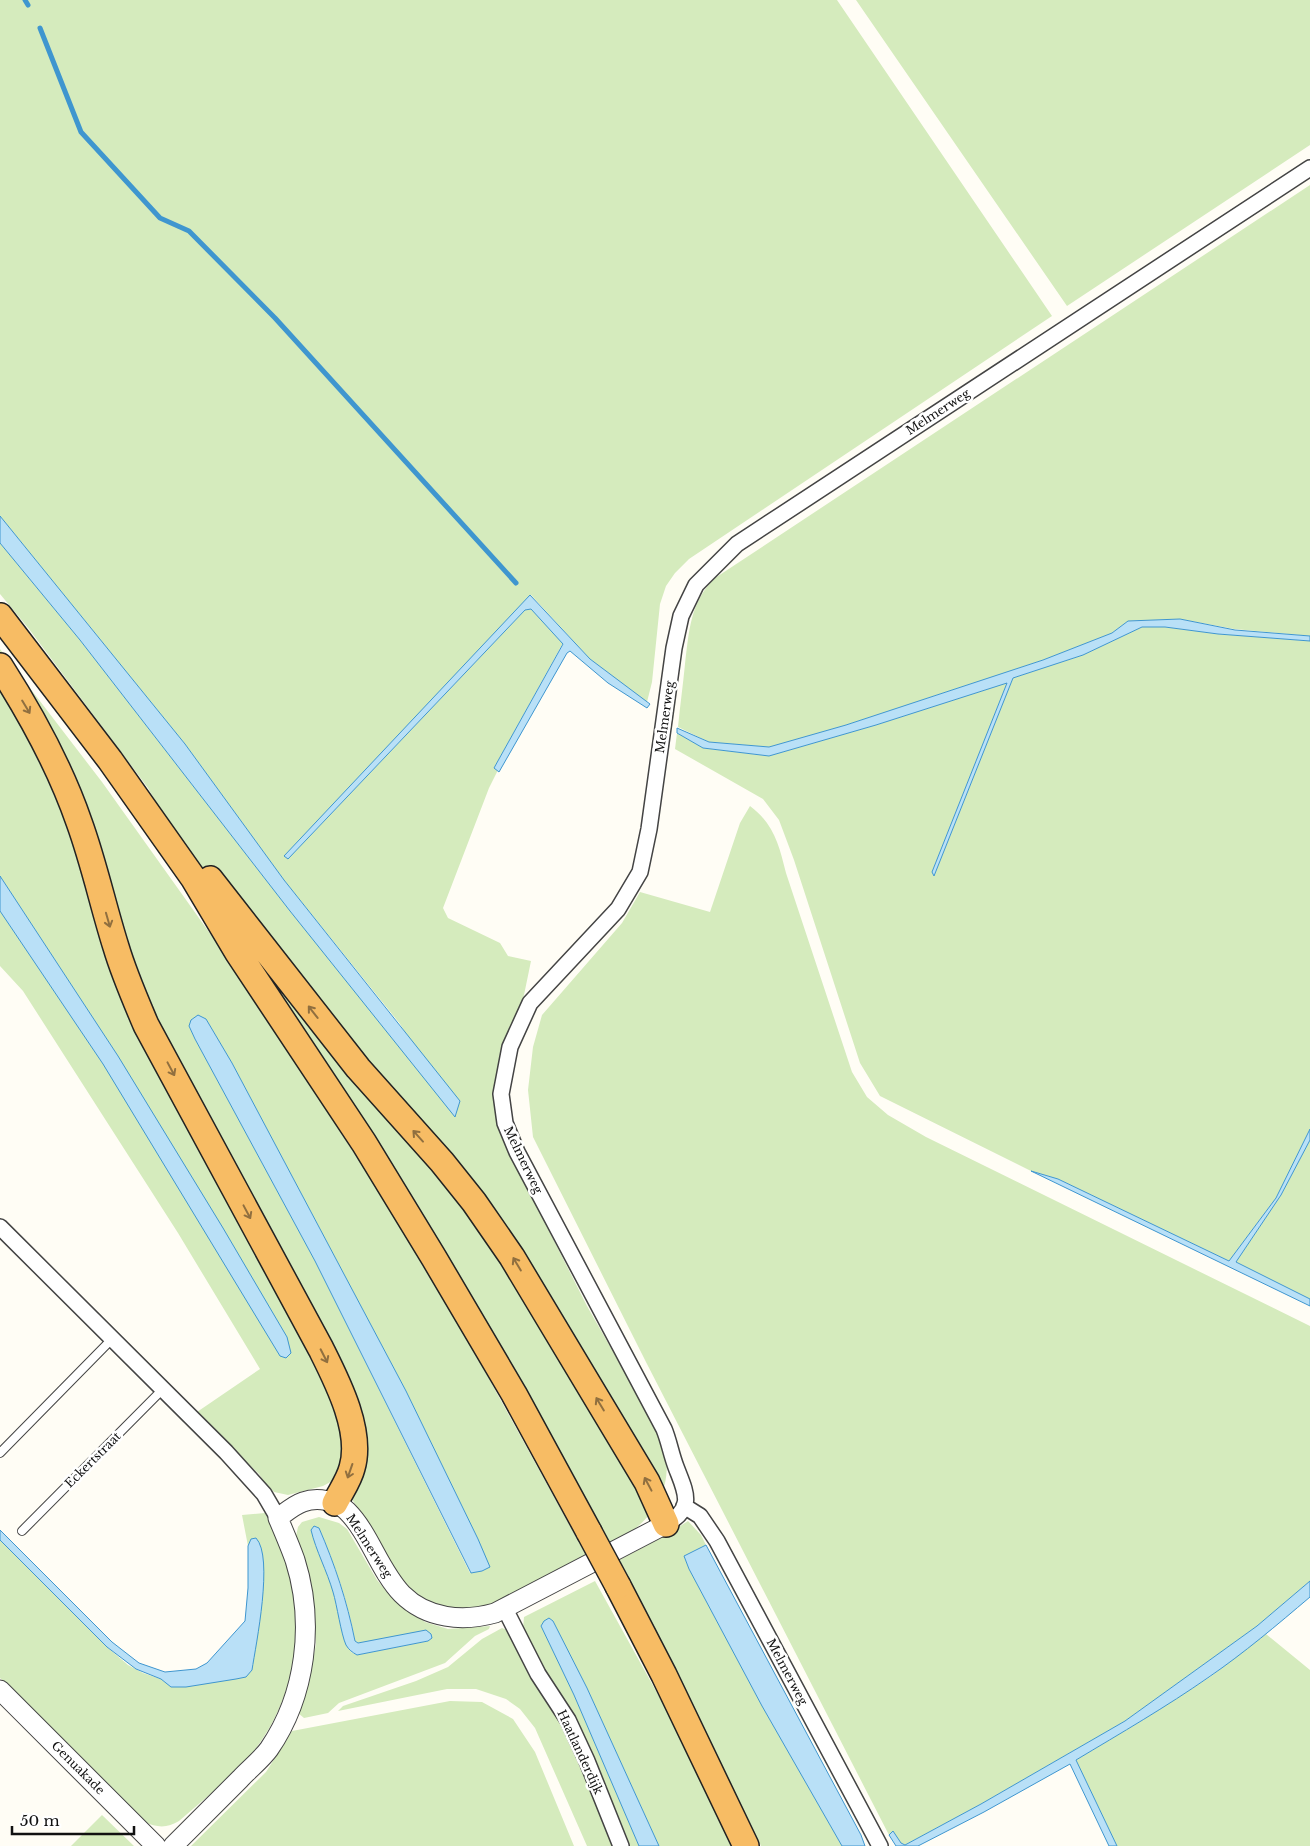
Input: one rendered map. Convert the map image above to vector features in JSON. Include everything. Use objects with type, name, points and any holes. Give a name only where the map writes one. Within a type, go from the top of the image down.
[{"type":"highway","points":[[0,616],[126,782],[194,879],[238,953],[364,1143],[434,1258],[514,1394],[618,1586],[668,1683],[746,1846]]},
{"type":"highway","points":[[0,642],[92,762],[186,890],[238,953]]},
{"type":"highway","points":[[0,666],[35,723],[65,786],[80,823],[122,966],[146,1025],[321,1349],[342,1394],[353,1436],[354,1452],[353,1466],[349,1477],[335,1503]]},
{"type":"highway","points":[[126,782],[146,796],[358,1068],[442,1162],[490,1223],[648,1482],[666,1524]]},
{"type":"street","name":"Melmerweg","points":[[278,1518],[295,1506],[308,1501],[315,1500],[335,1503],[347,1511],[355,1521],[396,1587],[403,1595],[431,1612],[465,1619],[480,1618],[504,1609],[675,1520],[684,1506],[686,1490],[664,1429],[518,1152],[504,1123],[501,1094],[510,1047],[530,1003],[618,909],[640,872],[649,830],[674,648],[681,616],[696,585],[736,544],[1310,168]]},
{"type":"street","points":[[0,1227],[226,1452],[264,1494],[278,1518],[295,1561],[301,1584],[306,1624],[301,1672],[295,1696],[284,1724],[268,1751],[173,1846]]},
{"type":"street","name":"Melmerweg","points":[[684,1506],[700,1516],[718,1541],[880,1846]]},
{"type":"street","name":"Haatlanderdijk","points":[[504,1609],[538,1674],[568,1720],[587,1761],[621,1846]]},
{"type":"street","name":"Genuakade","points":[[0,1690],[156,1846]]},
{"type":"lane","points":[[0,1453],[112,1339]]},
{"type":"lane","name":"Eckertstraat","points":[[22,1531],[163,1389]]},
{"type":"green space","points":[[0,0],[837,0],[1052,316],[689,559],[675,573],[666,586],[660,604],[652,682],[647,702],[590,659],[531,595],[288,859],[525,610],[531,609],[563,643],[494,768],[498,770],[489,788],[443,908],[448,918],[500,943],[508,956],[531,961],[524,995],[497,1077],[494,1099],[500,1134],[587,1306],[661,1436],[666,1454],[667,1471],[664,1487],[650,1514],[625,1537],[609,1546],[190,864],[148,788],[29,629],[0,594],[0,543],[80,640],[290,911],[455,1116],[400,1024],[284,880],[185,744],[0,516]]},
{"type":"green space","points":[[856,0],[1310,0],[1310,145],[1067,306]]},
{"type":"green space","points":[[1310,185],[1310,636],[1234,629],[1180,619],[1128,621],[1112,633],[1043,660],[846,725],[769,747],[709,742],[678,727],[692,618],[700,597],[715,578]]},
{"type":"green space","points":[[1142,627],[1165,627],[1218,634],[1310,641],[1310,1129],[1276,1198],[1229,1261],[1058,1179],[1031,1171],[880,1096],[860,1063],[794,860],[779,820],[763,799],[675,749],[677,733],[703,748],[769,756],[876,725],[1007,683],[932,872],[934,876],[1013,678],[1083,655]]},
{"type":"green space","points":[[0,649],[102,782],[266,1012],[339,1130],[421,1255],[587,1557],[497,1605],[479,1610],[442,1609],[417,1596],[404,1583],[350,1496],[362,1449],[138,999],[0,658]],"holes":[[[206,1019],[232,1063],[406,1391],[478,1539],[489,1567],[482,1571],[470,1573],[315,1261],[189,1026]]]},
{"type":"green space","points":[[0,678],[66,801],[107,948],[336,1391],[348,1451],[336,1479],[323,1486],[288,1495],[274,1492],[259,1474],[197,1412],[260,1369],[178,1233],[23,991],[0,966],[0,911],[103,1064],[118,1056],[0,876]]},
{"type":"green space","points":[[750,806],[765,820],[778,844],[852,1072],[867,1097],[888,1115],[926,1137],[1310,1326],[1310,1581],[1257,1626],[1125,1721],[981,1804],[905,1845],[901,1843],[893,1831],[889,1835],[647,1364],[533,1137],[528,1090],[533,1047],[542,1015],[622,923],[640,892],[710,912],[740,823]]},
{"type":"green space","points":[[1310,1140],[1310,1299],[1236,1262],[1281,1195]]},
{"type":"green space","points":[[265,1513],[275,1533],[290,1574],[297,1614],[295,1654],[291,1673],[278,1711],[251,1755],[211,1794],[175,1823],[167,1826],[149,1824],[0,1678],[0,1540],[107,1647],[128,1665],[143,1673],[161,1679],[167,1684],[246,1677],[251,1539],[248,1546],[242,1515]]},
{"type":"green space","points":[[319,1517],[339,1523],[347,1529],[377,1580],[388,1593],[425,1622],[448,1629],[490,1626],[489,1629],[475,1636],[445,1663],[339,1703],[328,1713],[304,1718],[298,1713],[299,1705],[310,1675],[316,1644],[304,1558],[296,1536],[298,1527],[302,1522]],"holes":[[[314,1526],[319,1528],[340,1583],[355,1641],[358,1643],[431,1638],[428,1641],[357,1655],[351,1652]]]},
{"type":"green space","points":[[688,1521],[701,1535],[706,1545],[684,1556],[689,1569],[762,1706],[842,1846],[761,1846],[693,1707],[617,1561],[665,1536]]},
{"type":"green space","points":[[595,1581],[671,1718],[734,1846],[659,1846],[587,1688],[553,1621],[549,1618],[541,1626],[574,1695],[639,1846],[626,1846],[532,1652],[523,1628],[524,1617]]},
{"type":"green space","points":[[502,1628],[507,1630],[561,1722],[614,1846],[587,1846],[535,1728],[520,1709],[506,1699],[476,1689],[447,1689],[338,1711],[343,1706],[416,1681],[448,1667],[482,1639]]},
{"type":"green space","points":[[1266,1634],[1310,1670],[1310,1846],[1117,1846],[1076,1760],[1210,1677]]},
{"type":"green space","points":[[450,1701],[482,1702],[513,1719],[535,1752],[574,1846],[191,1846],[266,1772],[292,1731]]},
{"type":"green space","points":[[102,1815],[134,1846],[71,1846]]},
{"type":"water","points":[[0,516],[185,744],[284,880],[460,1101],[455,1117],[290,911],[80,640],[0,543]]},
{"type":"water","points":[[530,595],[590,659],[650,704],[647,708],[608,683],[570,651],[567,653],[499,772],[494,768],[563,644],[531,609],[525,610],[288,859],[284,856]]},
{"type":"water","points":[[1180,619],[1235,630],[1310,636],[1310,641],[1218,634],[1165,627],[1142,627],[1083,655],[1013,678],[934,876],[932,872],[1007,683],[876,725],[769,756],[703,748],[677,733],[677,728],[709,742],[769,747],[846,725],[1043,660],[1112,633],[1128,621]]},
{"type":"water","points":[[0,876],[118,1056],[223,1228],[287,1337],[291,1353],[286,1358],[280,1356],[103,1064],[0,911]]},
{"type":"water","points":[[198,1015],[206,1019],[232,1063],[406,1391],[490,1567],[471,1573],[315,1261],[195,1039],[189,1026],[191,1020]]},
{"type":"water","points":[[1310,1129],[1310,1140],[1281,1195],[1236,1262],[1310,1299],[1310,1306],[1031,1171],[1058,1179],[1229,1261],[1276,1198]]},
{"type":"water","points":[[314,1526],[319,1528],[335,1569],[355,1641],[358,1643],[426,1630],[431,1634],[432,1638],[428,1641],[357,1655],[349,1650],[344,1640],[331,1584],[313,1538],[311,1530]]},
{"type":"water","points":[[0,1530],[112,1642],[139,1663],[165,1672],[196,1669],[207,1663],[245,1621],[248,1588],[248,1546],[251,1539],[256,1538],[261,1548],[264,1563],[264,1581],[260,1622],[252,1670],[246,1677],[186,1687],[171,1687],[161,1679],[136,1669],[107,1647],[0,1540]]},
{"type":"water","points":[[706,1545],[861,1835],[865,1846],[842,1846],[762,1706],[689,1569],[684,1556]]},
{"type":"water","points":[[1310,1581],[1310,1597],[1235,1658],[1176,1699],[1076,1760],[1117,1846],[1109,1846],[1070,1764],[918,1846],[896,1846],[889,1835],[893,1831],[901,1843],[905,1845],[981,1804],[1125,1721],[1257,1626]]},
{"type":"water","points":[[549,1618],[553,1621],[587,1688],[659,1846],[639,1846],[574,1695],[541,1626]]},
{"type":"waterway","points":[[25,0],[28,5]]},
{"type":"waterway","points":[[40,28],[81,132],[160,218],[189,231],[275,318],[516,583]]}]
